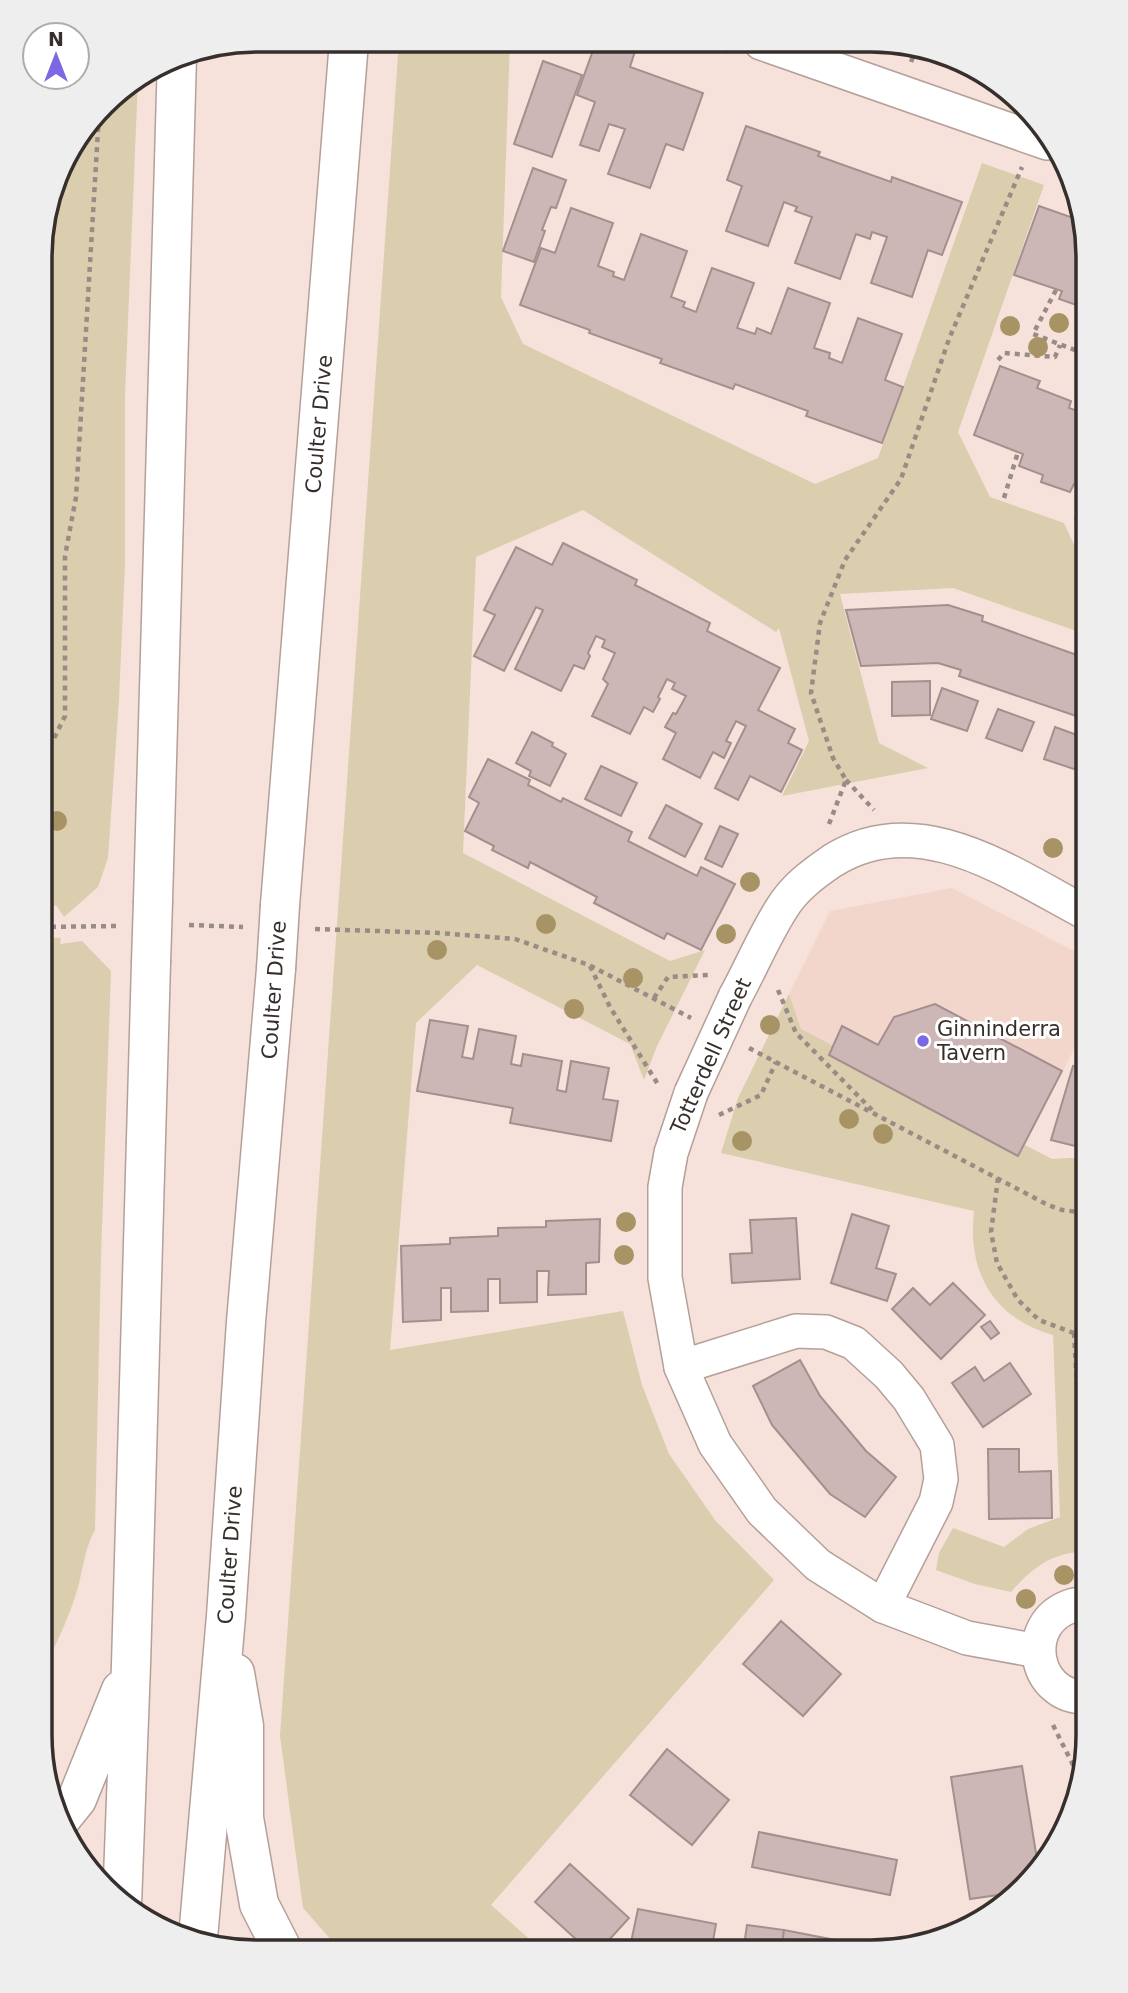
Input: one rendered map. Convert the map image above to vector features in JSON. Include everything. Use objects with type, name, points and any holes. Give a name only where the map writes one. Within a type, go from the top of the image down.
[{"type":"main road","name":"Coulter Drive","points":[[199,1932],[226,1615],[246,1322],[348,53]]},
{"type":"main road","points":[[123,1890],[177,69]]},
{"type":"main road","points":[[226,1615],[244,1726],[244,1818],[259,1903],[278,1940]]},
{"type":"main road","points":[[67,1812],[77,1799],[131,1665]]},
{"type":"street","points":[[787,52],[1039,141]]},
{"type":"street","name":"Totterdell Street","points":[[1038,1651],[967,1638],[883,1606],[818,1565],[762,1511],[715,1444],[681,1367],[664,1278],[665,1187],[671,1153],[687,1102],[735,997],[783,906],[811,875],[849,850],[877,841],[919,840],[940,843],[980,857],[1076,908]]},
{"type":"street","points":[[681,1367],[796,1331],[826,1332],[854,1343],[909,1399],[937,1445],[941,1479],[936,1502],[883,1606]]},
{"type":"street","points":[[1075,1605],[1054,1615],[1041,1632],[1038,1651],[1046,1677],[1055,1687],[1075,1695]]},
{"type":"path","points":[[52,743],[65,716],[65,556],[76,497],[98,129]]},
{"type":"path","points":[[882,819],[846,780],[833,758],[811,693],[820,623],[845,560],[901,479],[949,339],[1040,141]]},
{"type":"path","points":[[1056,290],[1033,334],[1076,351]]},
{"type":"path","points":[[998,360],[1004,353],[1055,358],[1060,345]]},
{"type":"path","points":[[1004,498],[1018,452]]},
{"type":"path","points":[[828,828],[846,780]]},
{"type":"path","points":[[703,1024],[589,965],[610,1007],[664,1094],[687,1102],[702,1122],[761,1095],[776,1062]]},
{"type":"path","points":[[654,998],[668,977],[710,975]]},
{"type":"path","points":[[782,980],[778,989],[796,1033],[877,1115]]},
{"type":"path","points":[[740,1043],[1062,1210],[1075,1212]]},
{"type":"path","points":[[999,1178],[990,1232],[997,1263],[1018,1300],[1039,1320],[1074,1333],[1075,1355]]},
{"type":"path","points":[[1052,1723],[1073,1766]]},
{"type":"shaded area","points":[[398,53],[510,53],[501,297],[523,344],[815,484],[878,458],[982,163],[1044,185],[958,432],[990,497],[1064,523],[1076,549],[1076,631],[953,588],[840,594],[879,743],[928,768],[782,796],[809,741],[779,628],[776,632],[583,510],[476,557],[463,853],[670,961],[705,950],[657,1046],[644,1080],[630,1044],[477,965],[416,1023],[390,1350],[623,1311],[642,1385],[669,1454],[715,1520],[774,1580],[491,1905],[530,1940],[331,1940],[303,1908],[280,1736]]},
{"type":"shaded area","points":[[137,92],[125,394],[125,564],[108,858],[98,887],[64,917],[56,905],[52,908],[54,230],[63,191],[80,155],[103,122]]},
{"type":"shaded area","points":[[952,888],[1076,952],[1075,1047],[1025,1145],[800,1029],[789,994],[830,911]]},
{"type":"shaded area","points":[[52,938],[61,938],[60,944],[82,941],[111,971],[95,1530],[88,1545],[69,1615],[52,1652]]},
{"type":"shaded area","points":[[789,994],[801,1029],[1052,1159],[1075,1158],[1075,1552],[1044,1562],[1011,1592],[975,1584],[936,1570],[939,1553],[953,1528],[1004,1547],[1028,1529],[1060,1517],[1053,1335],[1014,1317],[988,1290],[975,1254],[974,1211],[721,1153],[738,1098]]},
{"type":"building","points":[[592,52],[635,52],[630,67],[703,93],[683,150],[666,144],[650,188],[608,174],[625,129],[609,124],[599,151],[580,145],[595,102],[577,95]]},
{"type":"building","points":[[543,61],[582,75],[552,157],[514,144]]},
{"type":"building","points":[[746,126],[820,152],[818,156],[891,182],[892,177],[962,202],[942,255],[928,250],[912,297],[871,283],[887,237],[872,232],[870,239],[856,234],[840,279],[795,263],[812,217],[795,211],[797,207],[784,202],[768,246],[726,231],[742,186],[727,180]]},
{"type":"building","points":[[533,168],[566,180],[556,208],[551,207],[542,230],[545,231],[534,262],[503,251]]},
{"type":"building","points":[[1039,206],[1072,218],[1076,257],[1076,305],[1059,299],[1062,291],[1014,275]]},
{"type":"building","points":[[571,208],[613,223],[598,266],[614,272],[613,276],[624,280],[641,234],[687,251],[671,297],[685,302],[683,307],[696,312],[712,268],[754,283],[737,328],[755,334],[757,328],[771,334],[788,288],[830,303],[814,348],[830,353],[829,358],[842,363],[858,318],[902,334],[885,380],[903,387],[882,443],[806,416],[808,411],[735,384],[733,389],[660,363],[662,359],[520,305],[541,248],[555,253]]},
{"type":"building","points":[[1000,366],[1040,381],[1037,388],[1071,401],[1069,408],[1076,411],[1076,485],[1070,492],[1041,482],[1043,475],[1019,466],[1023,454],[974,435]]},
{"type":"building","points":[[563,543],[637,580],[635,585],[710,623],[707,631],[780,668],[758,710],[795,729],[788,743],[802,750],[781,792],[750,776],[738,800],[715,788],[746,726],[736,721],[726,741],[731,743],[724,758],[713,752],[700,778],[663,759],[676,733],[665,727],[686,696],[672,689],[675,683],[667,679],[653,712],[644,707],[630,734],[592,716],[608,684],[603,679],[615,653],[602,647],[605,640],[596,636],[584,669],[574,665],[561,691],[515,669],[543,610],[536,607],[504,671],[474,656],[495,615],[484,610],[516,547],[552,565]]},
{"type":"building","points":[[948,605],[983,616],[982,621],[1076,655],[1076,716],[959,676],[961,670],[938,663],[861,666],[846,610]]},
{"type":"building","points":[[930,681],[930,715],[892,716],[892,682]]},
{"type":"building","points":[[942,688],[978,701],[967,731],[931,719]]},
{"type":"building","points":[[998,709],[1034,722],[1022,751],[986,738]]},
{"type":"building","points":[[1055,727],[1076,735],[1076,770],[1044,759]]},
{"type":"building","points":[[532,732],[553,743],[552,746],[566,754],[550,786],[529,776],[531,771],[516,763]]},
{"type":"building","points":[[488,759],[530,780],[528,785],[561,802],[563,798],[632,832],[628,841],[697,876],[701,867],[735,884],[701,950],[667,933],[664,939],[594,903],[597,897],[530,862],[528,868],[492,850],[494,846],[465,831],[479,803],[469,797]]},
{"type":"building","points":[[601,766],[637,783],[621,816],[585,799]]},
{"type":"building","points":[[666,805],[702,824],[685,857],[649,838]]},
{"type":"building","points":[[720,826],[738,834],[722,867],[705,859]]},
{"type":"building","points":[[935,1004],[1062,1071],[1018,1156],[829,1055],[842,1026],[878,1045],[894,1017]]},
{"type":"building","points":[[430,1020],[468,1026],[462,1057],[473,1059],[479,1029],[516,1036],[511,1064],[521,1066],[523,1054],[562,1061],[557,1090],[566,1092],[571,1061],[609,1068],[603,1099],[618,1101],[611,1141],[510,1123],[513,1108],[417,1091]]},
{"type":"building","points":[[1073,1066],[1075,1067],[1075,1146],[1051,1140]]},
{"type":"building","points":[[852,1214],[889,1226],[876,1268],[896,1274],[887,1301],[831,1283]]},
{"type":"building","points":[[796,1218],[800,1279],[732,1283],[730,1254],[752,1253],[750,1220]]},
{"type":"building","points":[[600,1219],[599,1262],[586,1263],[586,1294],[548,1295],[549,1271],[537,1271],[537,1302],[500,1303],[500,1279],[488,1279],[488,1311],[451,1312],[451,1288],[441,1288],[441,1320],[403,1322],[401,1246],[450,1244],[450,1238],[498,1236],[498,1228],[546,1227],[546,1221]]},
{"type":"building","points":[[953,1283],[985,1315],[941,1359],[892,1309],[913,1288],[930,1305]]},
{"type":"building","points":[[990,1321],[999,1333],[991,1339],[981,1327]]},
{"type":"building","points":[[800,1360],[820,1396],[866,1451],[896,1477],[865,1517],[830,1494],[772,1425],[753,1386]]},
{"type":"building","points":[[1010,1363],[1031,1394],[983,1427],[952,1383],[975,1367],[984,1381]]},
{"type":"building","points":[[988,1449],[1019,1449],[1019,1472],[1051,1471],[1052,1518],[989,1519]]},
{"type":"building","points":[[781,1621],[841,1674],[803,1716],[743,1664]]},
{"type":"building","points":[[667,1749],[729,1800],[692,1845],[630,1795]]},
{"type":"building","points":[[1022,1766],[1036,1855],[1016,1881],[999,1895],[970,1899],[951,1777]]},
{"type":"building","points":[[759,1832],[897,1860],[890,1895],[752,1867]]},
{"type":"building","points":[[570,1864],[629,1918],[609,1940],[577,1940],[535,1902]]},
{"type":"building","points":[[638,1909],[716,1924],[713,1940],[632,1940]]},
{"type":"building","points":[[747,1925],[784,1930],[783,1940],[745,1940]]},
{"type":"building","points":[[784,1930],[836,1940],[783,1940]]},
{"type":"place","name":"Ginninderra Tavern","points":[[923,1041]]}]
